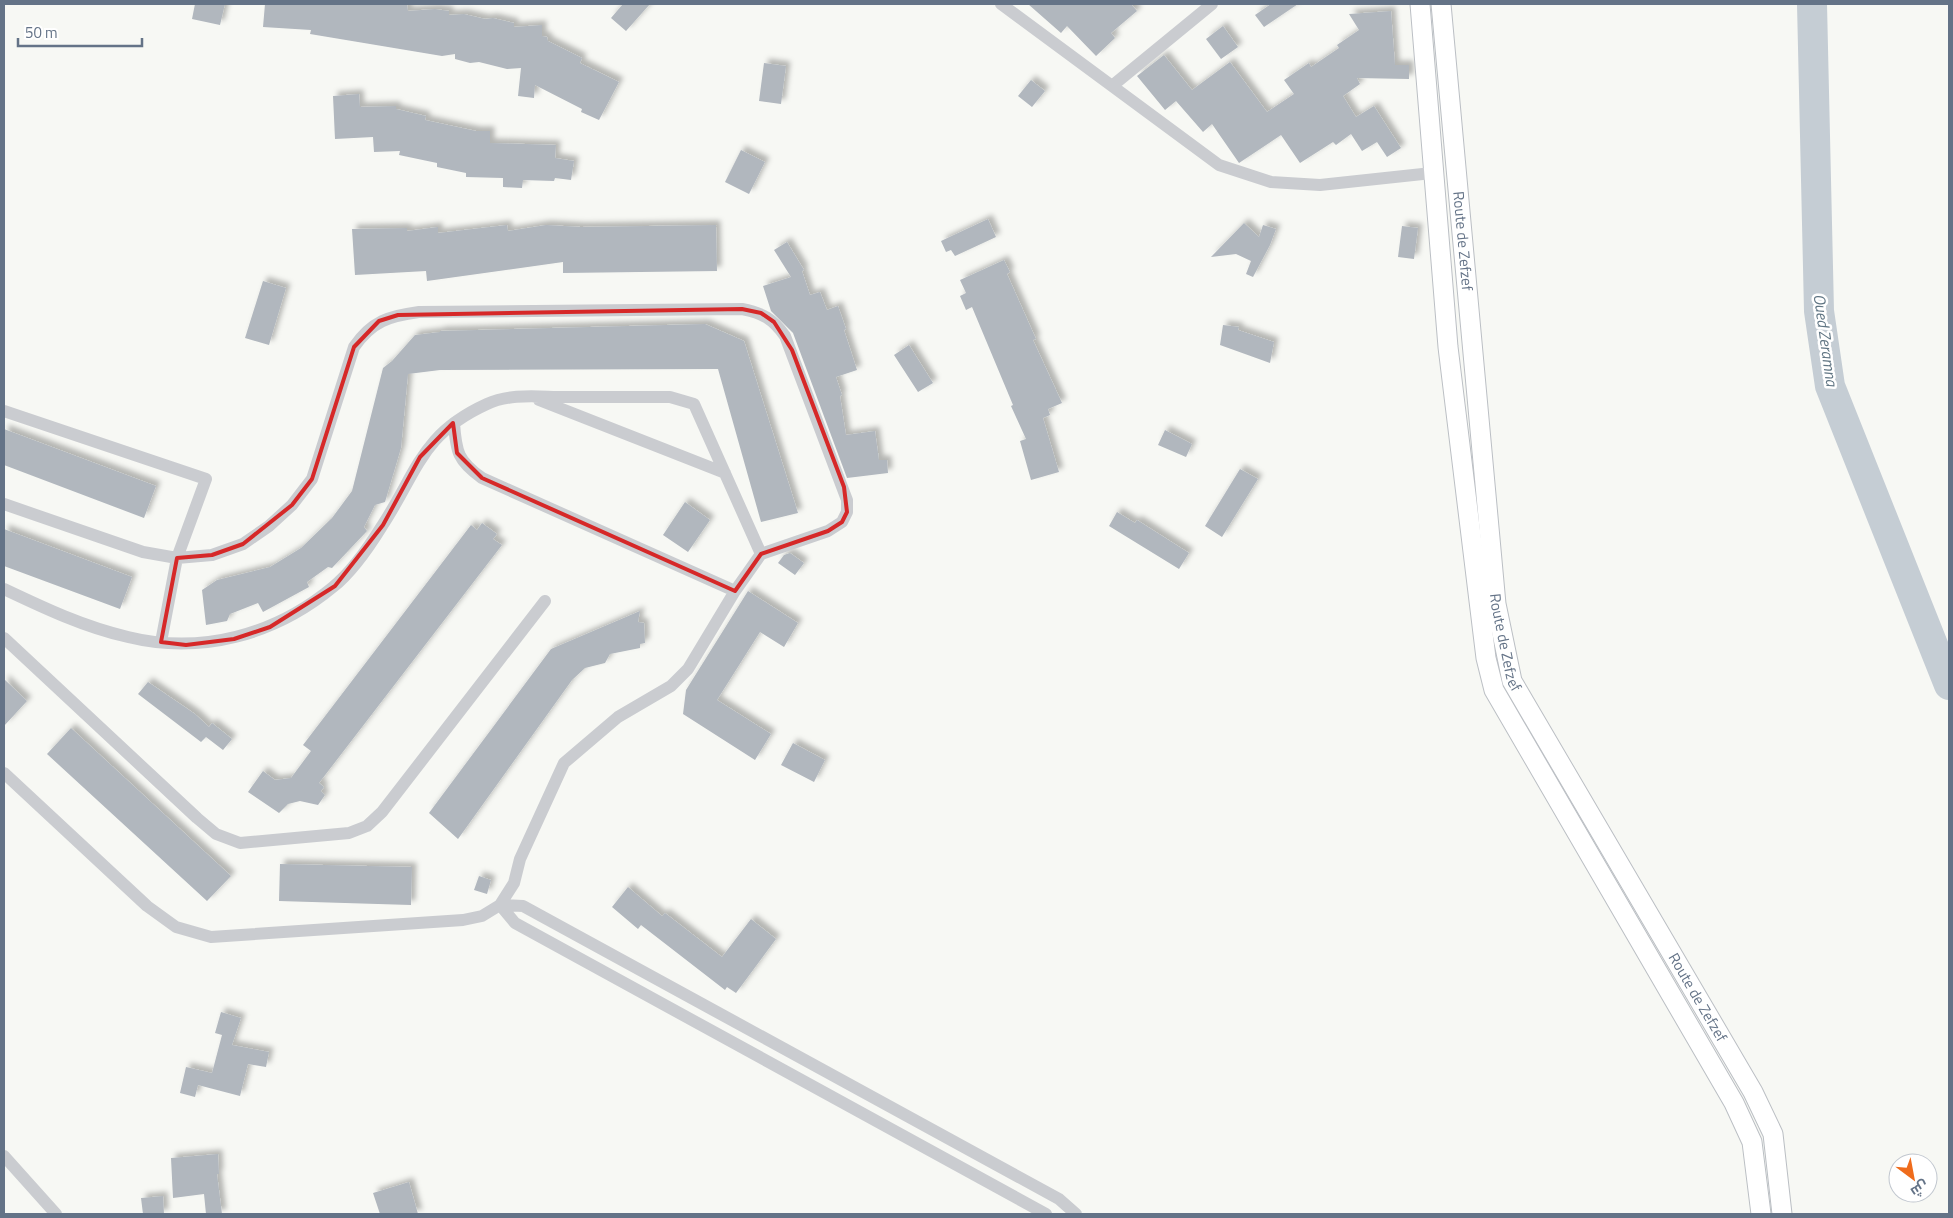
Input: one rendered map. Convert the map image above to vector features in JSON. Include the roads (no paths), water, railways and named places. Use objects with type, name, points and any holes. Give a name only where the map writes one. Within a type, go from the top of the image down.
[{"type":"main road","name":"Route de Zefzef","points":[[1420,4],[1432,174],[1449,357],[1486,658],[1494,690],[1734,1102],[1752,1142],[1761,1214]]},
{"type":"main road","name":"Route de Zefzef","points":[[1442,4],[1496,604],[1512,681],[1753,1092],[1773,1134],[1782,1214]]},
{"type":"street","points":[[1002,4],[1219,165],[1271,182],[1320,185],[1432,174]]},
{"type":"street","points":[[1112,86],[1212,4]]},
{"type":"street","points":[[4,504],[143,552],[177,558],[212,556],[243,544],[269,526],[292,505],[312,479],[354,347],[363,333],[379,321],[419,312],[732,310],[761,313],[774,322],[785,336],[847,500],[847,512],[842,522],[828,531],[761,554],[735,591],[688,669],[671,686],[618,717],[564,763],[520,859],[514,883],[500,904],[482,916],[463,920],[211,937],[176,928],[147,906],[4,773]]},
{"type":"street","points":[[4,589],[74,621],[129,638],[186,645],[234,639],[270,627],[303,608],[335,586],[359,559],[383,525],[420,457],[434,439],[454,423],[489,403],[508,397],[683,399],[694,404],[761,554]]},
{"type":"street","points":[[532,397],[725,472]]},
{"type":"street","points":[[4,411],[206,479],[177,558],[161,642]]},
{"type":"street","points":[[454,423],[457,453],[466,467],[482,478],[735,591]]},
{"type":"street","points":[[4,638],[197,818],[216,834],[240,843],[349,833],[367,826],[382,812],[545,601]]},
{"type":"street","points":[[500,904],[515,923],[1046,1214]]},
{"type":"street","points":[[500,904],[523,906],[1058,1199],[1076,1214]]},
{"type":"street","points":[[4,1156],[56,1214]]},
{"type":"waterway","name":"Oued Zeramna","points":[[1812,4],[1819,311],[1830,386],[1949,685]]}]
